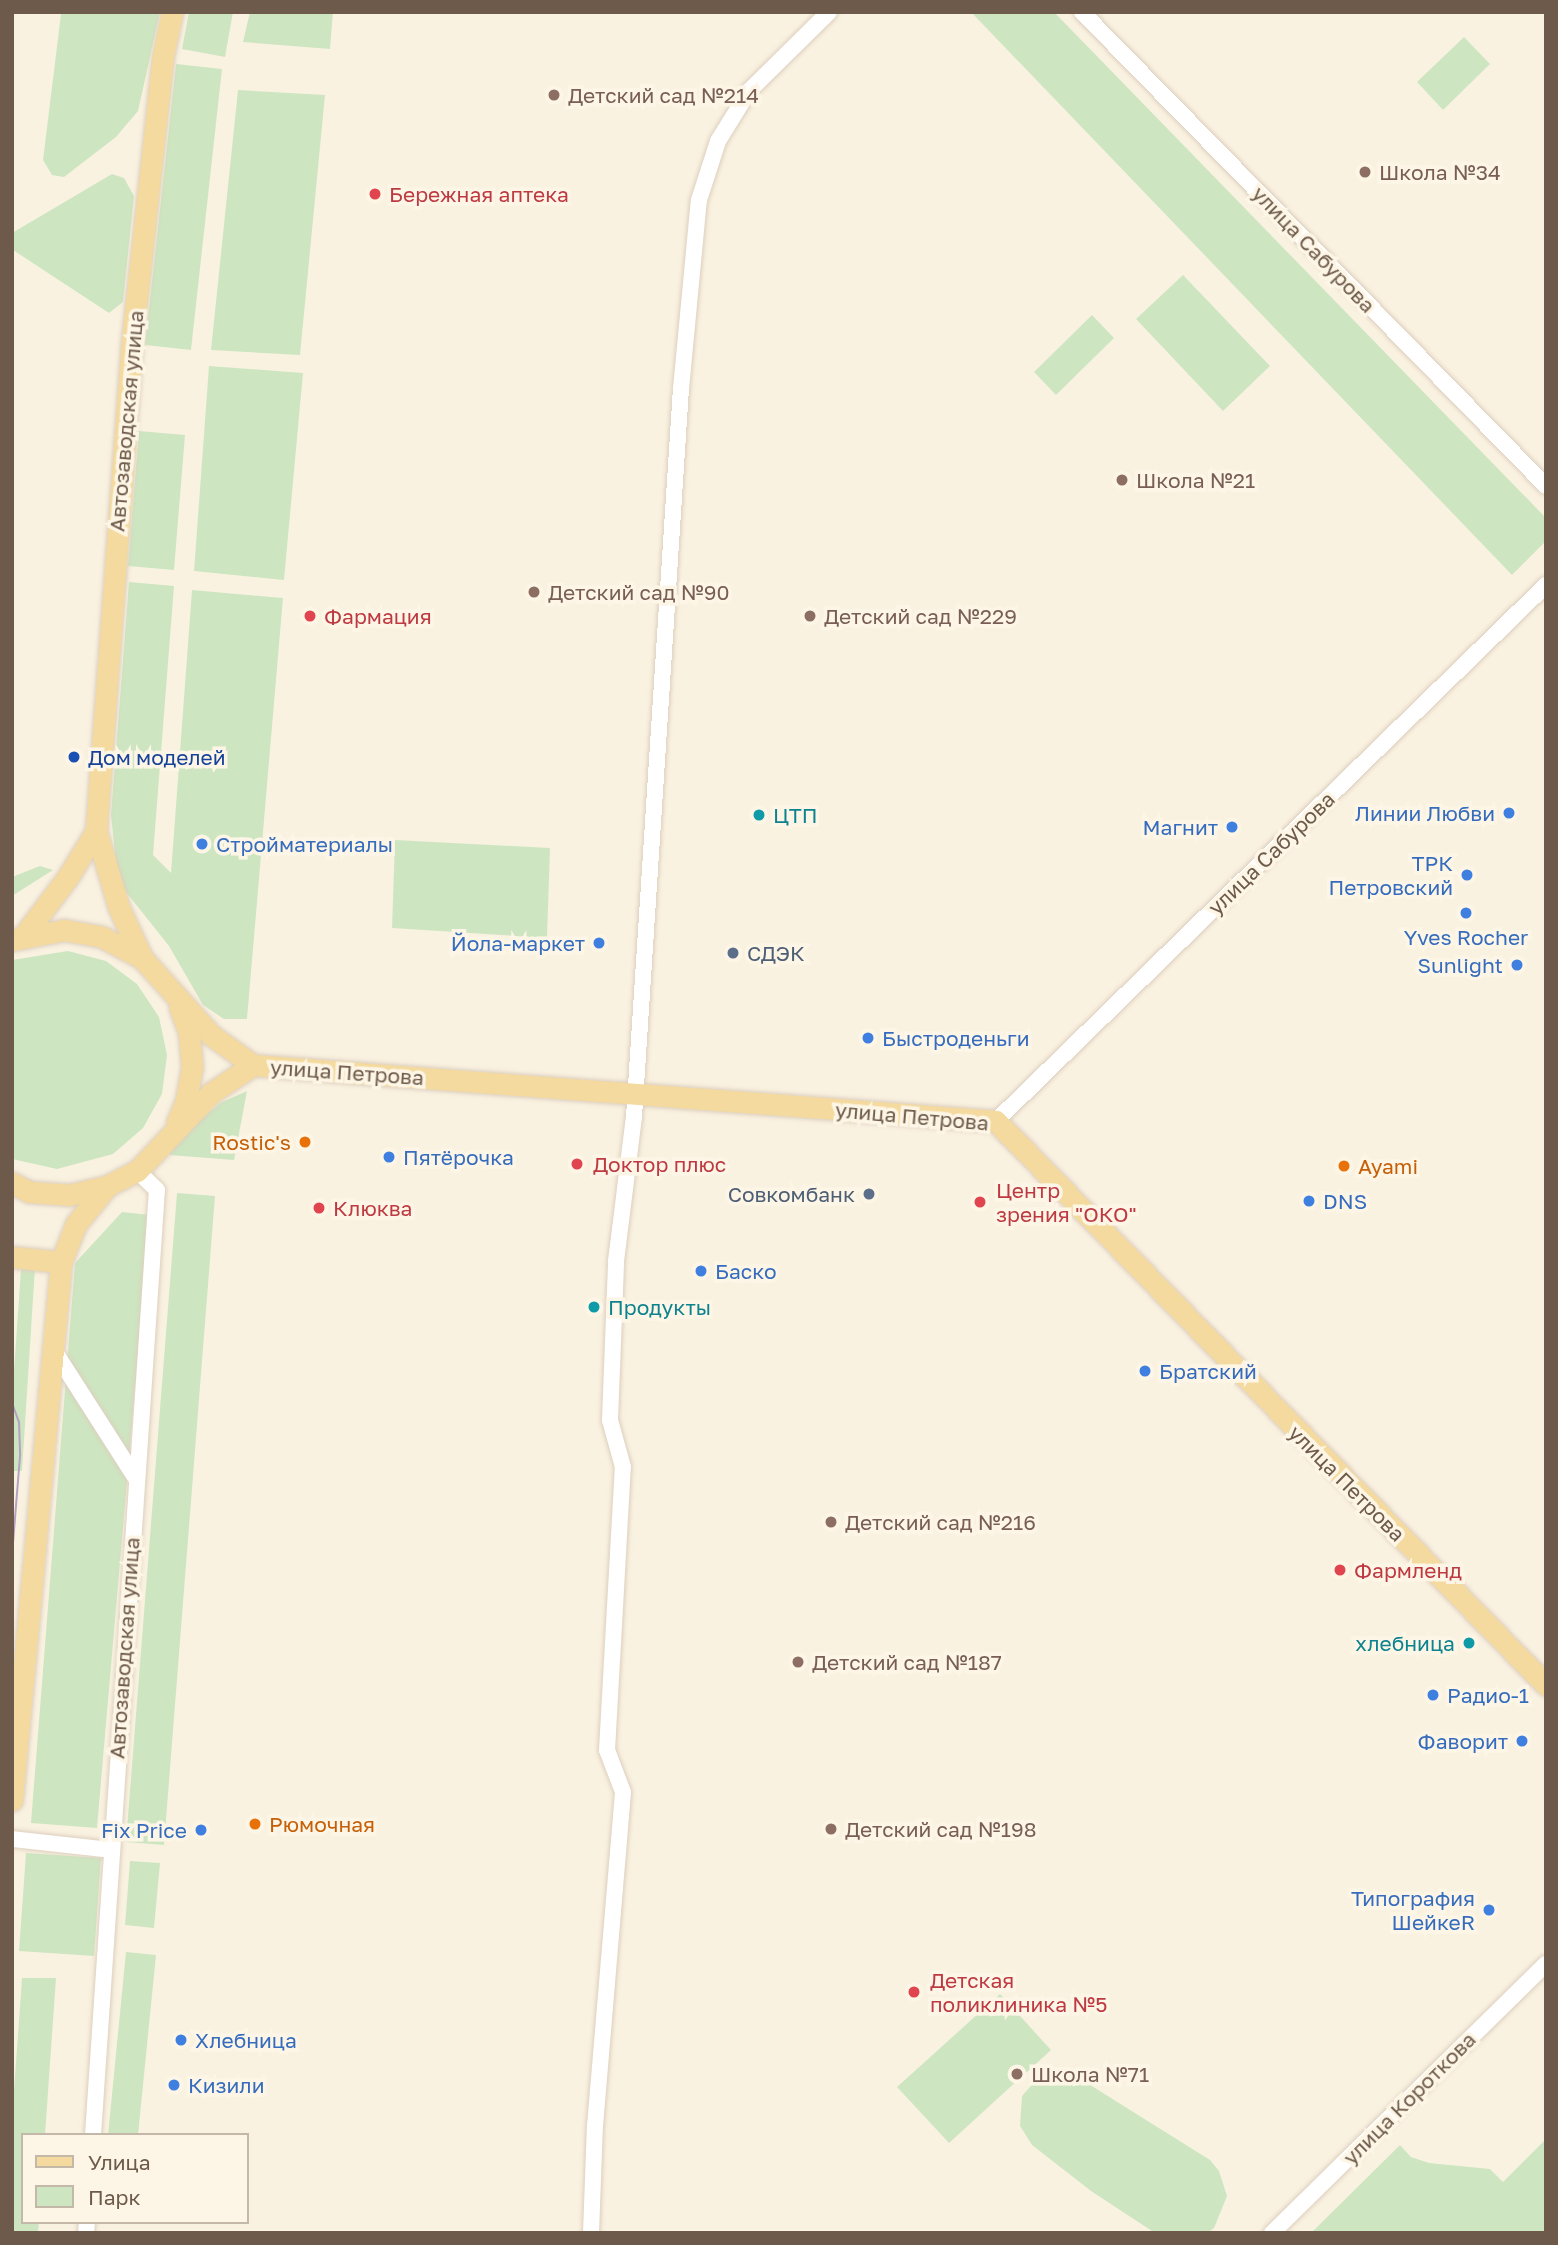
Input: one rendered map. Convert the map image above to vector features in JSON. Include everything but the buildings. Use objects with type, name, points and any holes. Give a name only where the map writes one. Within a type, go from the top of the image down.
[{"type":"main road","name":"Автозаводская улица","points":[[96,831],[132,341],[163,56],[172,12]]},
{"type":"main road","points":[[19,937],[96,831]]},
{"type":"main road","points":[[12,1183],[30,1192],[69,1195],[107,1186],[137,1171],[211,1093],[253,1065],[211,1035],[142,958],[119,908],[96,831]]},
{"type":"main road","points":[[19,937],[64,930],[102,937],[142,958]]},
{"type":"main road","points":[[172,1133],[186,1101],[192,1067],[189,1032],[177,1000]]},
{"type":"main road","name":"улица Петрова","points":[[253,1065],[996,1121],[1546,1685]]},
{"type":"main road","points":[[12,1800],[55,1352],[61,1262],[76,1224],[107,1186]]},
{"type":"main road","points":[[12,1257],[61,1262]]},
{"type":"street","points":[[591,2233],[595,2126],[623,1792],[607,1750],[623,1467],[610,1420],[616,1261],[635,1094],[681,389],[699,200],[718,141],[749,91],[828,12]]},
{"type":"street","name":"улица Сабурова","points":[[1082,12],[1546,486]]},
{"type":"street","name":"улица Сабурова","points":[[996,1121],[1546,585]]},
{"type":"street","name":"Автозаводская улица","points":[[93,2133],[135,1477],[157,1190],[137,1171]]},
{"type":"street","points":[[55,1352],[135,1477]]},
{"type":"street","points":[[12,1839],[111,1850]]},
{"type":"street","name":"улица Короткова","points":[[1272,2233],[1546,1964]]},
{"type":"green space","points":[[160,12],[138,111],[116,137],[64,177],[52,175],[43,160],[61,14]]},
{"type":"green space","points":[[189,12],[233,12],[225,57],[182,49]]},
{"type":"green space","points":[[250,12],[333,12],[330,49],[243,42]]},
{"type":"green space","points":[[971,12],[1054,12],[1546,518],[1546,541],[1512,575]]},
{"type":"green space","points":[[1464,37],[1490,64],[1443,110],[1417,82]]},
{"type":"green space","points":[[176,64],[222,69],[191,350],[145,345]]},
{"type":"green space","points":[[238,90],[325,95],[300,355],[211,350]]},
{"type":"green space","points":[[112,174],[124,178],[134,196],[123,302],[109,313],[13,250],[12,233]]},
{"type":"green space","points":[[1183,275],[1270,366],[1223,411],[1136,319]]},
{"type":"green space","points":[[1092,315],[1114,338],[1056,395],[1034,372]]},
{"type":"green space","points":[[209,366],[303,373],[284,580],[194,571]]},
{"type":"green space","points":[[139,431],[185,435],[174,570],[128,566]]},
{"type":"green space","points":[[129,582],[174,586],[153,855],[171,873],[192,590],[283,598],[247,1019],[224,1019],[203,1005],[169,946],[126,892],[117,872],[111,815]]},
{"type":"green space","points":[[395,840],[550,848],[547,938],[392,928]]},
{"type":"green space","points":[[40,866],[53,870],[12,896],[12,877]]},
{"type":"green space","points":[[68,951],[106,961],[137,984],[159,1017],[167,1055],[162,1094],[143,1128],[113,1154],[57,1169],[12,1159],[12,960]]},
{"type":"green space","points":[[247,1091],[234,1160],[169,1155],[180,1138],[220,1103]]},
{"type":"green space","points":[[177,1193],[215,1196],[164,1845],[126,1842]]},
{"type":"green space","points":[[122,1212],[150,1215],[97,1828],[31,1823],[75,1263]]},
{"type":"green space","points":[[27,1263],[35,1267],[22,1471],[12,1471],[12,1400],[21,1269]]},
{"type":"green space","points":[[26,1853],[101,1858],[94,1956],[19,1951]]},
{"type":"green space","points":[[130,1861],[160,1863],[154,1928],[125,1925]]},
{"type":"green space","points":[[126,1952],[156,1955],[138,2133],[108,2133]]},
{"type":"green space","points":[[22,1978],[56,1978],[45,2133],[21,2133],[21,2224],[39,2224],[38,2233],[12,2233],[12,2118]]},
{"type":"green space","points":[[1000,1994],[1051,2050],[949,2143],[897,2087]]},
{"type":"green space","points":[[1060,2073],[1079,2078],[1210,2160],[1219,2171],[1227,2196],[1214,2228],[1207,2233],[1155,2233],[1091,2191],[1032,2145],[1020,2126],[1022,2096],[1036,2080]]},
{"type":"green space","points":[[1546,2139],[1546,2233],[1311,2233],[1400,2145],[1411,2157],[1429,2163],[1490,2169],[1503,2182]]},
{"type":"tram line","points":[[12,1403],[19,1422],[20,1456],[12,1556]]},
{"type":"place","name":"Детский сад №214","points":[[554,95]]},
{"type":"place","name":"Школа №34","points":[[1365,172]]},
{"type":"place","name":"Бережная аптека","points":[[375,194]]},
{"type":"place","name":"Школа №21","points":[[1122,480]]},
{"type":"place","name":"Детский сад №90","points":[[534,592]]},
{"type":"place","name":"Фармация","points":[[310,616]]},
{"type":"place","name":"Детский сад №229","points":[[810,616]]},
{"type":"place","name":"Дом моделей","points":[[74,757]]},
{"type":"place","name":"Линии Любви","points":[[1509,813]]},
{"type":"place","name":"ЦТП","points":[[759,815]]},
{"type":"place","name":"Магнит","points":[[1232,827]]},
{"type":"place","name":"Стройматериалы","points":[[202,844]]},
{"type":"place","name":"ТРК Петровский","points":[[1467,875]]},
{"type":"place","name":"Yves Rocher","points":[[1466,913]]},
{"type":"place","name":"Йола-маркет","points":[[599,943]]},
{"type":"place","name":"СДЭК","points":[[733,953]]},
{"type":"place","name":"Sunlight","points":[[1517,965]]},
{"type":"place","name":"Быстроденьги","points":[[868,1038]]},
{"type":"place","name":"Rostic's","points":[[305,1142]]},
{"type":"place","name":"Пятёрочка","points":[[389,1157]]},
{"type":"place","name":"Доктор плюс","points":[[577,1164]]},
{"type":"place","name":"Ayami","points":[[1344,1166]]},
{"type":"place","name":"Совкомбанк","points":[[869,1194]]},
{"type":"place","name":"DNS","points":[[1309,1201]]},
{"type":"place","name":"Центр зрения \"ОКО\"","points":[[980,1202]]},
{"type":"place","name":"Клюква","points":[[319,1208]]},
{"type":"place","name":"Баско","points":[[701,1271]]},
{"type":"place","name":"Продукты","points":[[594,1307]]},
{"type":"place","name":"Братский","points":[[1145,1371]]},
{"type":"place","name":"Детский сад №216","points":[[831,1522]]},
{"type":"place","name":"Фармленд","points":[[1340,1570]]},
{"type":"place","name":"хлебница","points":[[1469,1643]]},
{"type":"place","name":"Детский сад №187","points":[[798,1662]]},
{"type":"place","name":"Радио-1","points":[[1433,1695]]},
{"type":"place","name":"Фаворит","points":[[1522,1741]]},
{"type":"place","name":"Рюмочная","points":[[255,1824]]},
{"type":"place","name":"Детский сад №198","points":[[831,1829]]},
{"type":"place","name":"Fix Price","points":[[201,1830]]},
{"type":"place","name":"Типография ШейкеR","points":[[1489,1910]]},
{"type":"place","name":"Детская поликлиника №5","points":[[914,1992]]},
{"type":"place","name":"Хлебница","points":[[181,2040]]},
{"type":"place","name":"Школа №71","points":[[1017,2074]]},
{"type":"place","name":"Кизили","points":[[174,2085]]}]
